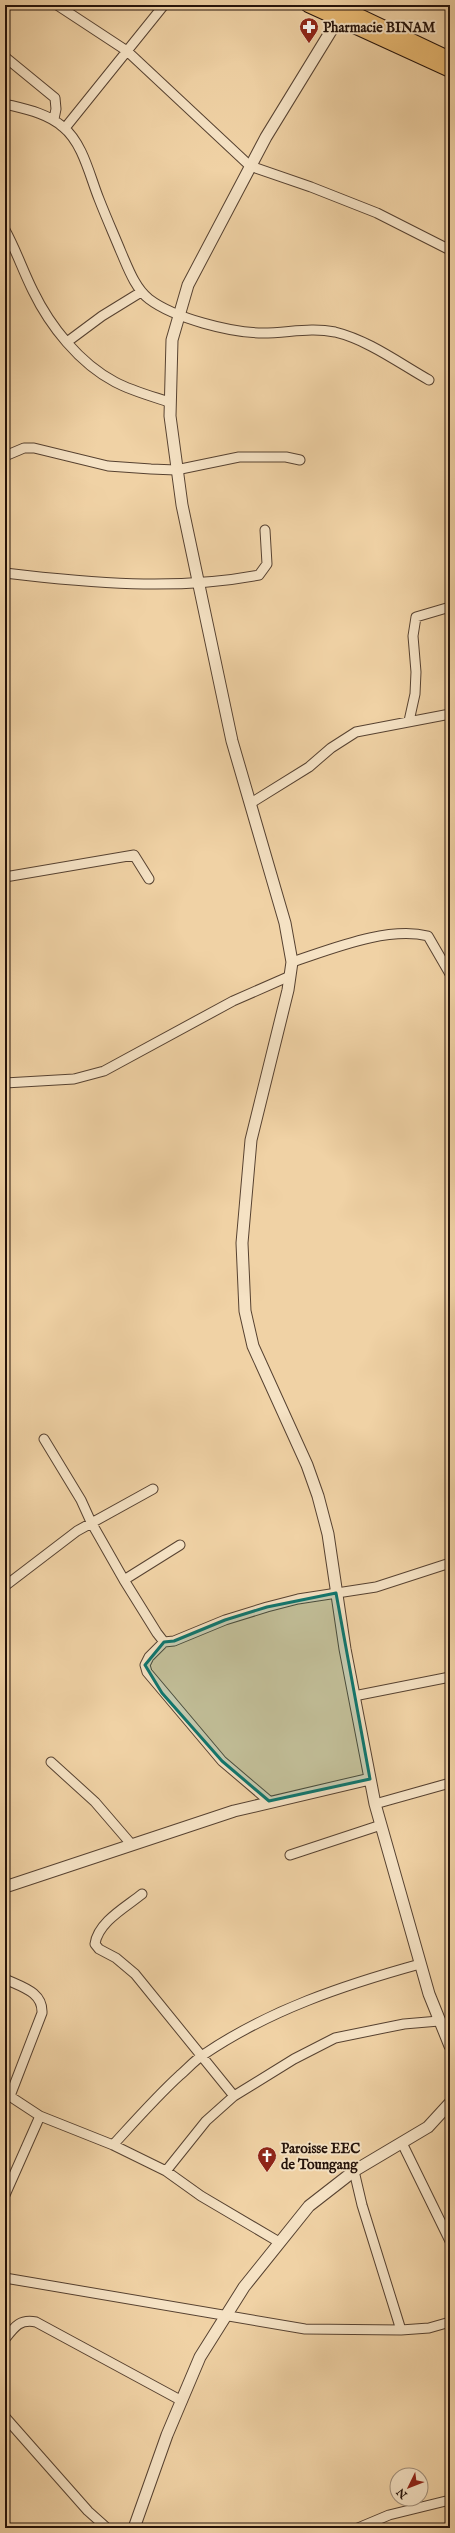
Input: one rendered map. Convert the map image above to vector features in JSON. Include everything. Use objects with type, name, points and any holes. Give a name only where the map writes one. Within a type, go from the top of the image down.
[{"type":"highway","points":[[308,5],[340,11],[399,41],[450,70]]},
{"type":"highway","points":[[399,41],[450,59]]},
{"type":"street","points":[[57,5],[127,51],[250,166],[311,187],[377,213],[450,250]]},
{"type":"street","points":[[65,128],[164,5]]},
{"type":"street","points":[[340,11],[250,166],[188,285],[172,340],[169,402],[176,470],[232,741],[285,923],[292,962],[288,990],[250,1140],[243,1210],[243,1282],[245,1311],[253,1346],[307,1465],[318,1496],[328,1534],[336,1593],[375,1804],[420,1964],[439,2021],[450,2046]]},
{"type":"street","points":[[5,57],[54,98],[56,109],[54,119]]},
{"type":"street","points":[[5,104],[34,111],[54,119],[65,128],[78,147],[124,259],[141,292],[166,310],[237,332],[265,333],[299,329],[336,332],[361,341],[429,380]]},
{"type":"street","points":[[5,230],[23,264],[32,290],[50,322],[67,342],[94,367],[115,382],[169,402]]},
{"type":"street","points":[[67,342],[102,316],[141,292]]},
{"type":"street","points":[[5,456],[24,448],[34,448],[108,466],[176,470],[239,457],[286,457],[300,460]]},
{"type":"street","points":[[5,573],[83,580],[200,584],[259,575],[267,564],[264,530]]},
{"type":"street","points":[[408,721],[415,694],[416,672],[413,636],[416,617],[450,607]]},
{"type":"street","points":[[251,803],[309,767],[331,748],[356,732],[450,714]]},
{"type":"street","points":[[5,877],[134,855],[150,879]]},
{"type":"street","points":[[292,962],[359,940],[416,933],[428,936],[450,974]]},
{"type":"street","points":[[5,1083],[74,1079],[104,1071],[137,1056],[233,1001],[290,976]]},
{"type":"street","points":[[44,1438],[81,1500],[91,1522],[124,1580],[164,1642]]},
{"type":"street","points":[[5,1586],[91,1522],[153,1489]]},
{"type":"street","points":[[124,1580],[180,1545]]},
{"type":"street","points":[[269,1801],[222,1762],[162,1693],[147,1672],[145,1665],[149,1657],[164,1642],[174,1641],[242,1615],[298,1599],[376,1587],[450,1563]]},
{"type":"street","points":[[354,1696],[450,1677]]},
{"type":"street","points":[[51,1762],[95,1802],[132,1845]]},
{"type":"street","points":[[5,1887],[269,1801],[370,1779]]},
{"type":"street","points":[[375,1804],[450,1784]]},
{"type":"street","points":[[290,1855],[381,1825]]},
{"type":"street","points":[[142,1894],[104,1925],[96,1934],[95,1944],[99,1949],[116,1958],[135,1974],[234,2096]]},
{"type":"street","points":[[113,2145],[158,2096],[202,2055],[285,2010],[322,1994],[360,1980],[420,1964]]},
{"type":"street","points":[[5,1979],[37,1995],[42,2003],[42,2013],[7,2094],[40,2116],[113,2145],[166,2171],[201,2196],[279,2242]]},
{"type":"street","points":[[166,2171],[206,2121],[234,2096],[294,2059],[335,2038],[404,2024],[439,2021]]},
{"type":"street","points":[[134,2528],[167,2435],[200,2357],[224,2316],[279,2242],[309,2206],[354,2171],[428,2127],[450,2103]]},
{"type":"street","points":[[5,2195],[9,2175],[40,2116]]},
{"type":"street","points":[[402,2143],[450,2241]]},
{"type":"street","points":[[354,2171],[362,2205],[402,2330]]},
{"type":"street","points":[[5,2278],[189,2308],[224,2316],[304,2329],[402,2330],[429,2328],[450,2322]]},
{"type":"street","points":[[5,2339],[16,2325],[25,2320],[36,2322],[182,2401]]},
{"type":"street","points":[[5,2417],[88,2511],[107,2528]]},
{"type":"street","points":[[358,2528],[389,2515],[450,2500]]},
{"type":"highlighted area","points":[[336,1593],[370,1779],[269,1801],[222,1761],[162,1693],[145,1665],[164,1642],[174,1641],[225,1620],[267,1607]]},
{"type":"place","name":"Pharmacie BINAM","points":[[309,44]]},
{"type":"place","name":"Paroisse EEC de Toungang","points":[[267,2173]]}]
